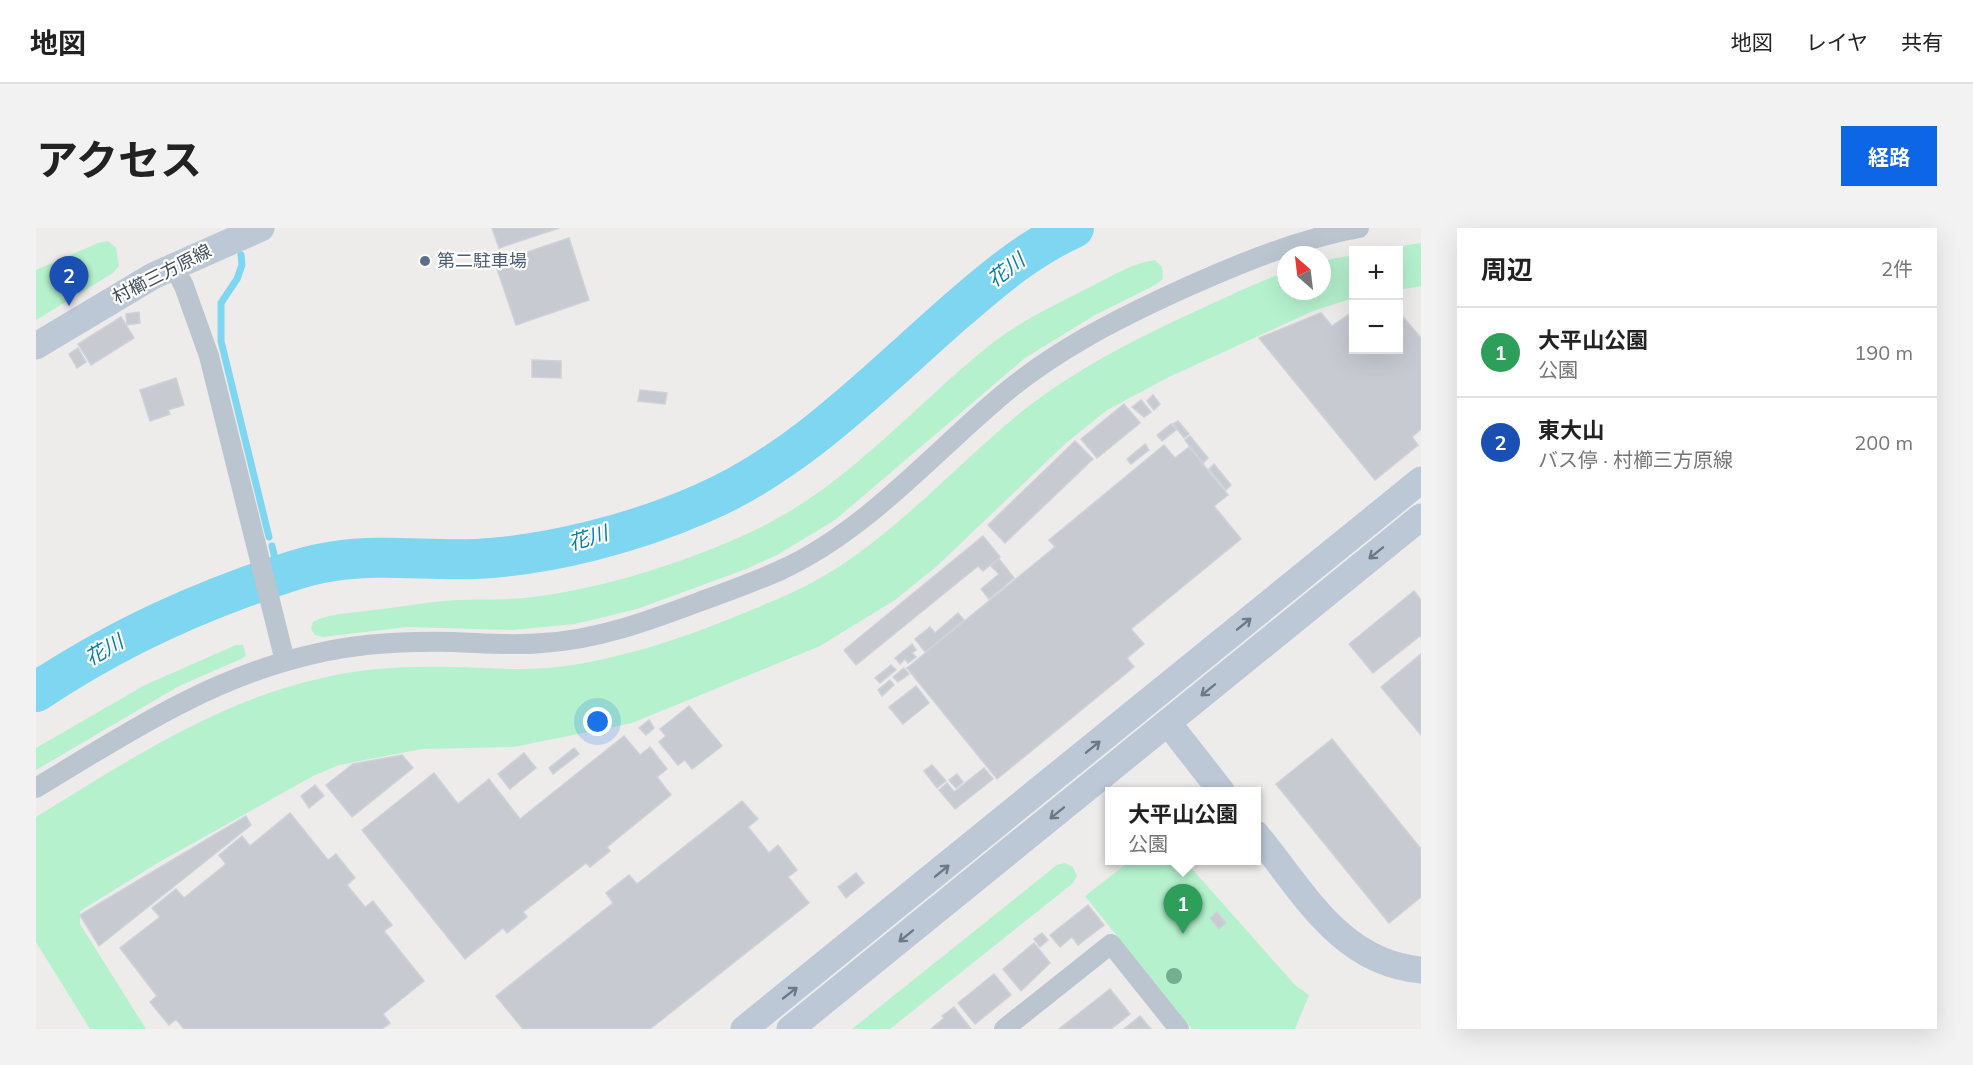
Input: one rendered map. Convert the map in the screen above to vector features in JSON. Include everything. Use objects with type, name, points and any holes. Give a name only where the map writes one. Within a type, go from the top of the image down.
[{"type":"street","name":"村櫛三方原線","points":[[36,346],[103,303],[173,265],[261,228]]},
{"type":"street","points":[[36,788],[186,699],[228,680],[285,661],[362,645],[407,642],[511,645],[577,639],[642,623],[751,583],[804,558],[844,532],[1003,395],[1042,365],[1102,328],[1267,252],[1298,242],[1359,228]]},
{"type":"street","points":[[173,265],[209,356],[285,661]]},
{"type":"street","points":[[744,1029],[1421,480]]},
{"type":"street","points":[[790,1029],[1421,516]]},
{"type":"street","points":[[1167,723],[1218,787]]},
{"type":"street","points":[[1261,839],[1346,942],[1383,963],[1421,970]]},
{"type":"street","points":[[1005,1029],[1111,944],[1179,1029]]},
{"type":"green space","points":[[108,241],[116,248],[119,266],[113,273],[36,320],[36,270],[98,243]]},
{"type":"green space","points":[[1421,243],[1421,286],[1403,289],[1401,246]]},
{"type":"green space","points":[[1349,256],[1349,299],[1313,311],[1169,377],[1107,410],[1066,443],[937,566],[895,600],[820,646],[632,723],[514,747],[422,749],[339,765],[313,776],[161,861],[85,908],[80,912],[80,924],[146,1029],[90,1029],[36,942],[36,817],[171,736],[242,703],[334,675],[400,667],[523,669],[579,664],[641,650],[731,618],[789,594],[853,557],[882,535],[1040,397],[1083,369],[1127,345],[1277,276],[1277,300],[1331,300],[1331,259]]},
{"type":"green space","points":[[1155,260],[1162,267],[1163,279],[1095,315],[1025,358],[835,520],[777,555],[746,569],[637,609],[575,624],[512,630],[407,627],[323,637],[315,635],[311,629],[313,622],[319,619],[342,614],[443,601],[533,597],[590,587],[651,570],[738,538],[796,508],[826,487],[1006,333],[1039,313],[1119,272],[1137,264]]},
{"type":"green space","points":[[236,645],[243,645],[246,656],[179,686],[36,770],[36,748],[145,685]]},
{"type":"green space","points":[[1065,863],[1073,867],[1077,876],[1072,884],[890,1029],[852,1029],[1057,865]]},
{"type":"green space","points":[[1125,865],[1189,865],[1295,985],[1309,995],[1295,1029],[1192,1029],[1085,896]]},
{"type":"building","points":[[492,228],[559,228],[499,248]]},
{"type":"building","points":[[569,238],[589,300],[516,325],[495,263]]},
{"type":"building","points":[[139,312],[140,323],[127,325],[126,314]]},
{"type":"building","points":[[1321,313],[1332,326],[1349,314],[1349,354],[1403,354],[1403,317],[1421,338],[1421,429],[1412,437],[1418,445],[1375,480],[1259,338]]},
{"type":"building","points":[[121,317],[134,338],[91,365],[78,344]]},
{"type":"building","points":[[78,348],[86,362],[77,368],[69,354]]},
{"type":"building","points":[[532,360],[561,361],[561,378],[532,377]]},
{"type":"building","points":[[176,378],[184,405],[168,410],[170,414],[150,421],[140,390]]},
{"type":"building","points":[[640,390],[667,393],[665,404],[638,401]]},
{"type":"building","points":[[1153,395],[1160,404],[1154,410],[1147,401]]},
{"type":"building","points":[[1141,400],[1151,412],[1144,417],[1132,407]]},
{"type":"building","points":[[1124,404],[1140,423],[1097,458],[1081,439]]},
{"type":"building","points":[[1178,421],[1189,434],[1184,438],[1173,424]]},
{"type":"building","points":[[1171,424],[1176,430],[1162,441],[1157,435]]},
{"type":"building","points":[[1190,436],[1208,458],[1203,463],[1185,440]]},
{"type":"building","points":[[1075,441],[1093,459],[1005,543],[988,525]]},
{"type":"building","points":[[1145,444],[1149,450],[1131,464],[1127,459]]},
{"type":"building","points":[[1164,445],[1175,458],[1189,447],[1228,495],[1214,506],[1241,539],[1131,629],[1144,644],[1127,658],[1134,667],[997,779],[907,668],[1055,547],[1049,540]]},
{"type":"building","points":[[1214,464],[1231,485],[1226,490],[1209,469]]},
{"type":"building","points":[[983,536],[1000,557],[983,571],[978,566],[856,665],[844,650]]},
{"type":"building","points":[[999,559],[1014,578],[989,599],[981,589],[999,574],[991,566]]},
{"type":"building","points":[[1414,591],[1421,600],[1421,637],[1373,673],[1349,644]]},
{"type":"building","points":[[958,613],[964,620],[925,652],[915,639],[930,627],[935,633]]},
{"type":"building","points":[[912,644],[916,650],[912,653],[916,657],[908,663],[905,659],[900,664],[895,658]]},
{"type":"building","points":[[1421,654],[1421,735],[1381,687]]},
{"type":"building","points":[[891,665],[896,670],[880,683],[875,678]]},
{"type":"building","points":[[904,668],[909,674],[898,682],[893,677]]},
{"type":"building","points":[[890,680],[894,685],[882,696],[878,690]]},
{"type":"building","points":[[916,686],[929,703],[903,724],[889,707]]},
{"type":"building","points":[[689,706],[722,746],[692,769],[685,760],[678,765],[659,742],[666,736],[660,729]]},
{"type":"building","points":[[649,720],[654,728],[646,735],[639,728]]},
{"type":"building","points":[[624,736],[640,755],[650,747],[667,769],[657,777],[671,795],[607,847],[610,851],[590,867],[586,863],[523,912],[527,917],[507,933],[503,928],[465,959],[362,830],[434,773],[458,804],[489,779],[520,819]]},
{"type":"building","points":[[1332,739],[1421,849],[1421,897],[1389,923],[1276,784]]},
{"type":"building","points":[[574,748],[579,754],[553,774],[549,768]]},
{"type":"building","points":[[524,753],[536,768],[510,789],[498,774]]},
{"type":"building","points":[[402,755],[413,768],[352,817],[326,785],[353,764]]},
{"type":"building","points":[[932,765],[946,781],[937,788],[924,771]]},
{"type":"building","points":[[984,768],[993,779],[955,809],[939,790],[947,783],[954,792]]},
{"type":"building","points":[[957,774],[963,782],[956,788],[949,780]]},
{"type":"building","points":[[315,785],[324,796],[309,808],[301,796]]},
{"type":"building","points":[[742,801],[758,819],[748,827],[769,853],[778,845],[797,870],[788,877],[809,903],[650,1029],[523,1029],[496,996],[613,903],[606,893],[629,875],[637,884]]},
{"type":"building","points":[[290,813],[328,860],[336,854],[355,878],[347,885],[365,907],[373,901],[392,925],[384,931],[424,981],[383,1014],[390,1023],[382,1029],[184,1029],[176,1019],[169,1025],[150,1002],[157,996],[120,948],[160,917],[152,908],[176,889],[184,898],[226,864],[219,855],[242,836],[250,846]]},
{"type":"building","points":[[246,816],[251,825],[99,946],[80,915]]},
{"type":"building","points":[[856,873],[864,883],[846,898],[838,887]]},
{"type":"building","points":[[1088,905],[1104,925],[1078,945],[1072,937],[1060,947],[1050,935]]},
{"type":"building","points":[[1217,912],[1226,923],[1219,929],[1210,918]]},
{"type":"building","points":[[1042,933],[1048,940],[1040,947],[1034,939]]},
{"type":"building","points":[[1034,943],[1050,963],[1021,991],[1003,969]]},
{"type":"building","points":[[994,974],[1011,995],[975,1024],[958,1003]]},
{"type":"building","points":[[1110,989],[1130,1014],[1111,1029],[1059,1029]]},
{"type":"building","points":[[954,1007],[971,1029],[931,1029],[944,1018],[942,1016]]},
{"type":"building","points":[[1140,1016],[1151,1029],[1124,1029]]},
{"type":"waterway","name":"花川","points":[[36,692],[112,646],[163,621],[245,587],[301,568],[353,559],[476,559],[534,553],[621,533],[703,503],[738,486],[804,442],[836,418],[997,276],[1041,245],[1074,228]]},
{"type":"waterway","points":[[241,255],[242,265],[237,279],[221,303],[221,341],[269,537]]},
{"type":"waterway","points":[[272,546],[279,575]]},
{"type":"place","name":"第二駐車場","points":[[425,261]]},
{"type":"place","name":"東大山","points":[[69,306]]},
{"type":"place","name":"大平山公園","points":[[1183,934]]}]
